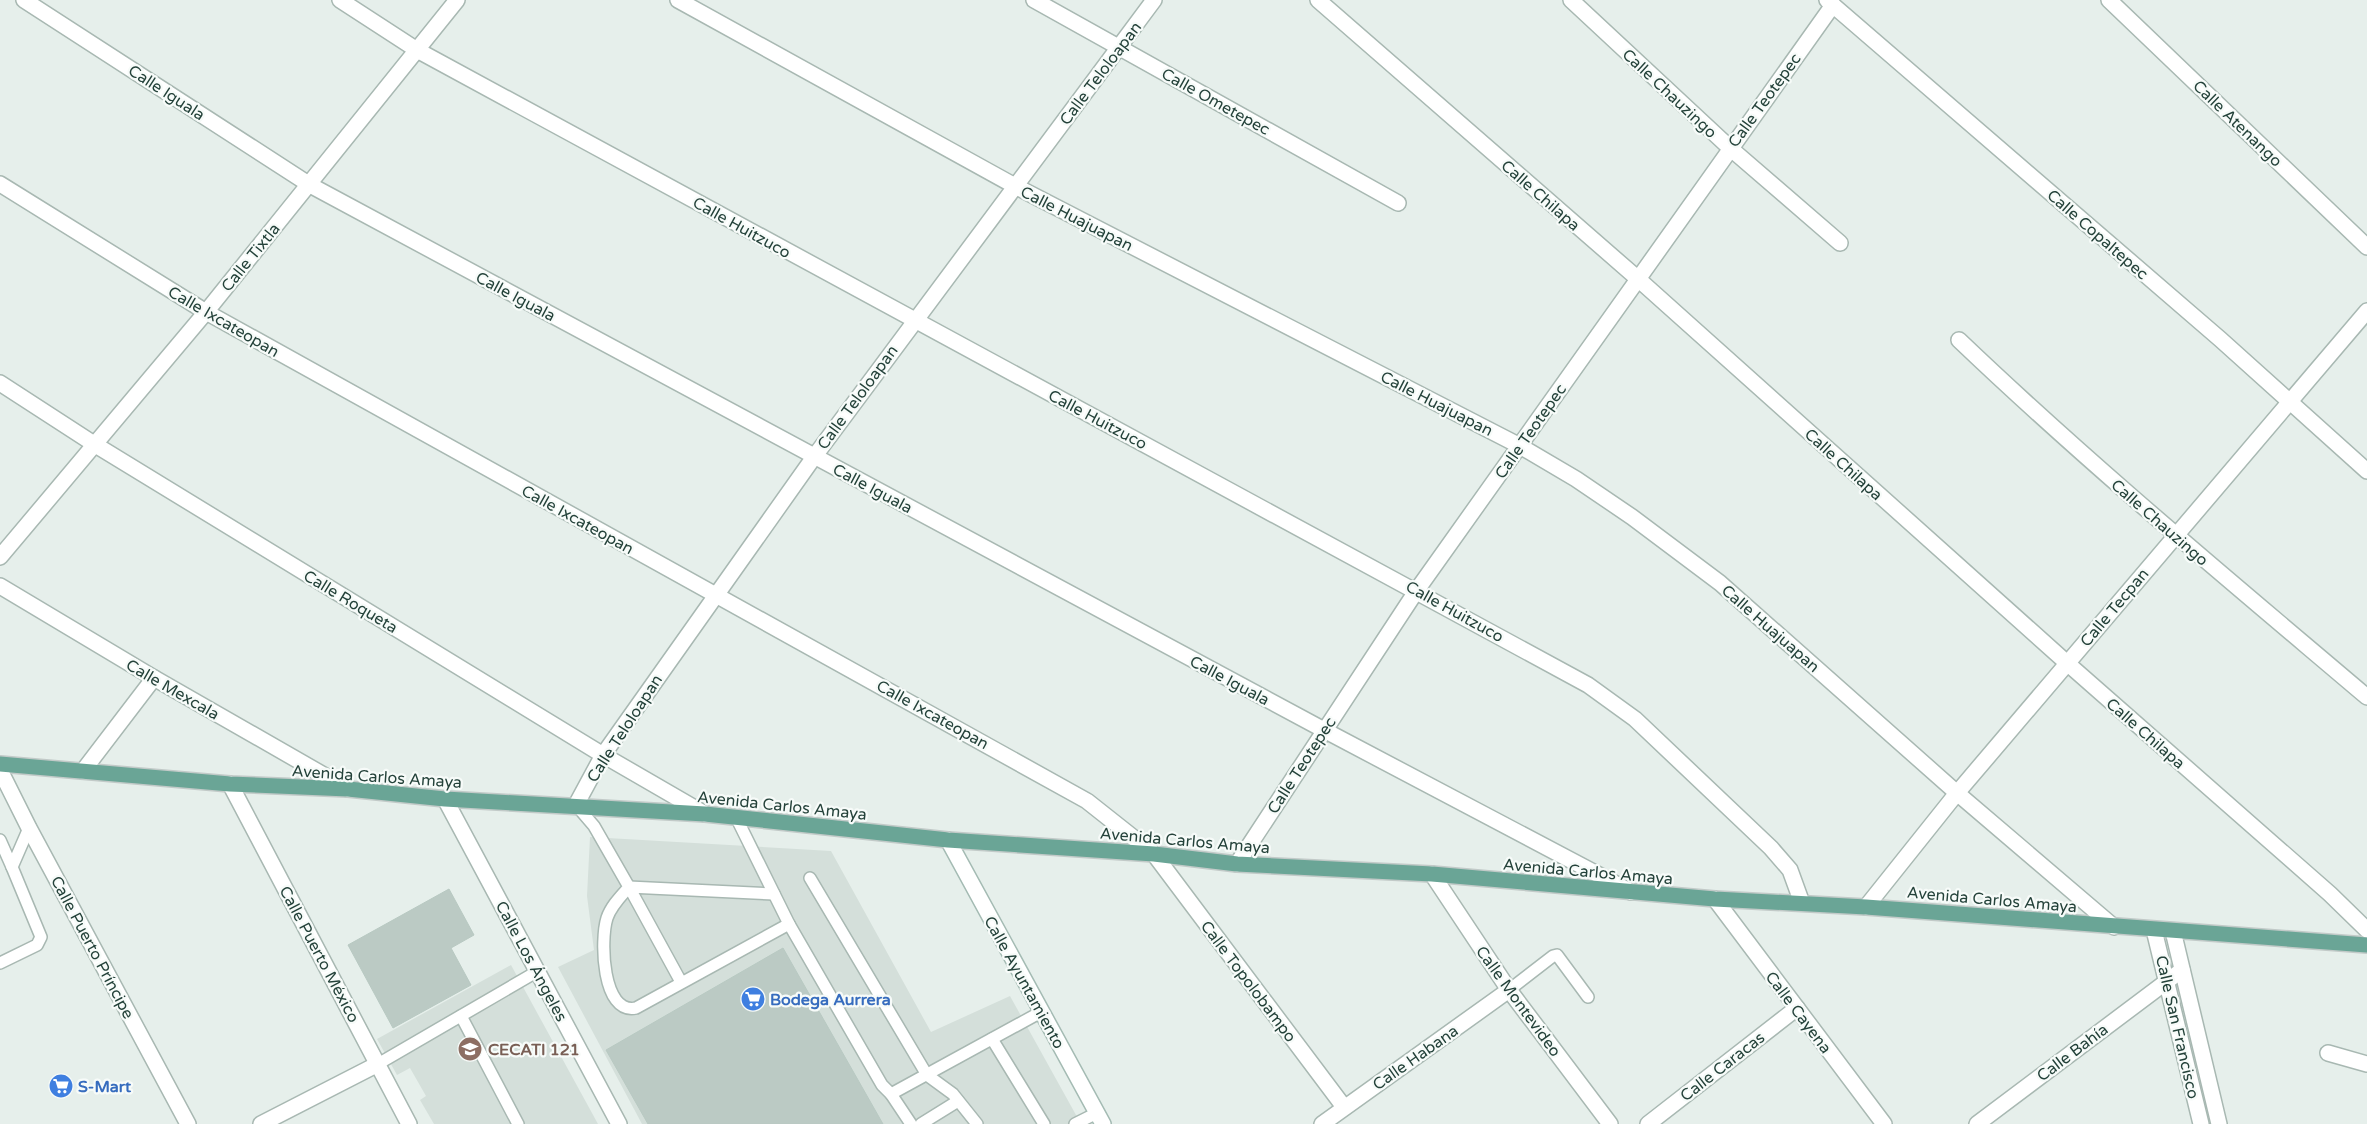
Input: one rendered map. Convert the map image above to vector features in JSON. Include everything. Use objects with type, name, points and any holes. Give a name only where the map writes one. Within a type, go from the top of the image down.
[{"type":"main road","name":"Avenida Carlos Amaya","points":[[0,764],[230,784],[348,789],[445,799],[576,805],[705,814],[948,840],[1154,854],[1237,864],[1432,874],[1715,899],[1866,907],[2367,945]]},
{"type":"street","name":"Calle Iguala","points":[[24,0],[310,185],[1324,730],[1632,892]]},
{"type":"street","name":"Calle Huitzuco","points":[[340,0],[417,50],[1417,590],[1588,685],[1634,719],[1771,848],[1790,870],[1802,903]]},
{"type":"street","name":"Calle Tixtla","points":[[0,557],[206,312],[457,0]]},
{"type":"street","name":"Calle Huajuapan","points":[[678,0],[1016,186],[1520,446],[1576,479],[1632,517],[1720,584],[1957,793],[2114,927]]},
{"type":"street","name":"Calle Ometepec","points":[[1034,0],[1398,202]]},
{"type":"street","name":"Calle Teloloapan","points":[[576,805],[603,755],[715,594],[914,320],[1154,0]]},
{"type":"street","name":"Calle Chilapa","points":[[1318,0],[1637,278],[2067,663],[2330,894],[2367,930]]},
{"type":"street","name":"Calle Chauzingo","points":[[1571,0],[1730,148],[1840,243]]},
{"type":"street","name":"Calle Atenango","points":[[2109,0],[2367,247]]},
{"type":"street","name":"Calle Teotepec","points":[[1237,864],[1417,590],[1730,148],[1830,2]]},
{"type":"street","name":"Calle Copaltepec","points":[[1830,2],[2220,339],[2367,471]]},
{"type":"street","name":"Calle Ixcateopan","points":[[0,184],[206,312],[1054,780],[1087,800],[1154,854]]},
{"type":"street","name":"Calle Tecpan","points":[[1866,907],[1957,793],[2367,311]]},
{"type":"street","name":"Calle Chauzingo","points":[[1959,340],[2040,418],[2367,697]]},
{"type":"street","name":"Calle Roqueta","points":[[0,384],[94,444],[603,755],[705,814]]},
{"type":"street","name":"Calle Mexcala","points":[[0,586],[154,678],[348,789]]},
{"type":"street","points":[[83,771],[154,678]]},
{"type":"street","name":"Calle Puerto Príncipe","points":[[0,770],[29,828],[188,1124]]},
{"type":"street","name":"Calle Puerto México","points":[[230,784],[409,1124]]},
{"type":"street","name":"Calle Los Ángeles","points":[[445,799],[620,1124]]},
{"type":"street","name":"Calle Ayuntamiento","points":[[948,840],[1100,1118]]},
{"type":"street","name":"Calle Topolobampo","points":[[1154,854],[1344,1107]]},
{"type":"street","name":"Calle Montevideo","points":[[1432,874],[1509,990],[1610,1124]]},
{"type":"street","name":"Calle Cayena","points":[[1715,899],[1884,1124]]},
{"type":"street","name":"Calle San Francisco","points":[[2154,930],[2168,980],[2201,1124]]},
{"type":"street","name":"Calle San Francisco","points":[[2173,931],[2219,1124]]},
{"type":"street","name":"Calle Bahía","points":[[1977,1124],[2182,970]]},
{"type":"street","name":"Calle Habana","points":[[1322,1124],[1509,990]]},
{"type":"street","name":"Calle Caracas","points":[[1648,1124],[1797,1008]]},
{"type":"street","points":[[2328,1053],[2367,1064]]},
{"type":"street","points":[[261,1124],[378,1064]]},
{"type":"lane","points":[[576,805],[594,826],[681,982]]},
{"type":"lane","points":[[736,817],[789,924],[882,1085],[891,1094],[910,1124]]},
{"type":"lane","points":[[12,867],[29,828]]},
{"type":"lane","points":[[0,840],[41,937],[37,945],[0,963]]},
{"type":"lane","points":[[810,878],[927,1075],[947,1089],[977,1124]]},
{"type":"lane","points":[[629,887],[774,894]]},
{"type":"lane","points":[[629,887],[607,917],[603,934],[603,957],[608,980],[615,1000],[629,1010],[636,1008],[789,924]]},
{"type":"lane","points":[[1509,990],[1553,956],[1557,955],[1588,997]]},
{"type":"lane","points":[[378,1064],[538,971]]},
{"type":"lane","points":[[891,1094],[1041,1012]]},
{"type":"lane","points":[[461,1016],[518,1124]]},
{"type":"lane","points":[[992,1039],[1044,1124]]},
{"type":"lane","points":[[921,1124],[958,1101]]},
{"type":"lane","points":[[1075,1124],[1100,1118]]},
{"type":"shaded area","points":[[590,837],[831,851],[931,1032],[1010,996],[1081,1124],[642,1124],[558,967],[594,950],[587,896]]},
{"type":"shaded area","name":"CECATI 121","points":[[511,965],[598,1124],[434,1124],[420,1100],[426,1096],[410,1068],[397,1075],[377,1039]]},
{"type":"building","points":[[449,889],[474,935],[451,948],[471,985],[393,1028],[348,945]]},
{"type":"building","name":"Bodega Aurrera","points":[[783,948],[883,1124],[648,1124],[606,1050]]},
{"type":"place","name":"Bodega Aurrera","points":[[753,999]]},
{"type":"place","name":"CECATI 121","points":[[470,1049]]},
{"type":"place","name":"S-Mart","points":[[61,1086]]}]
